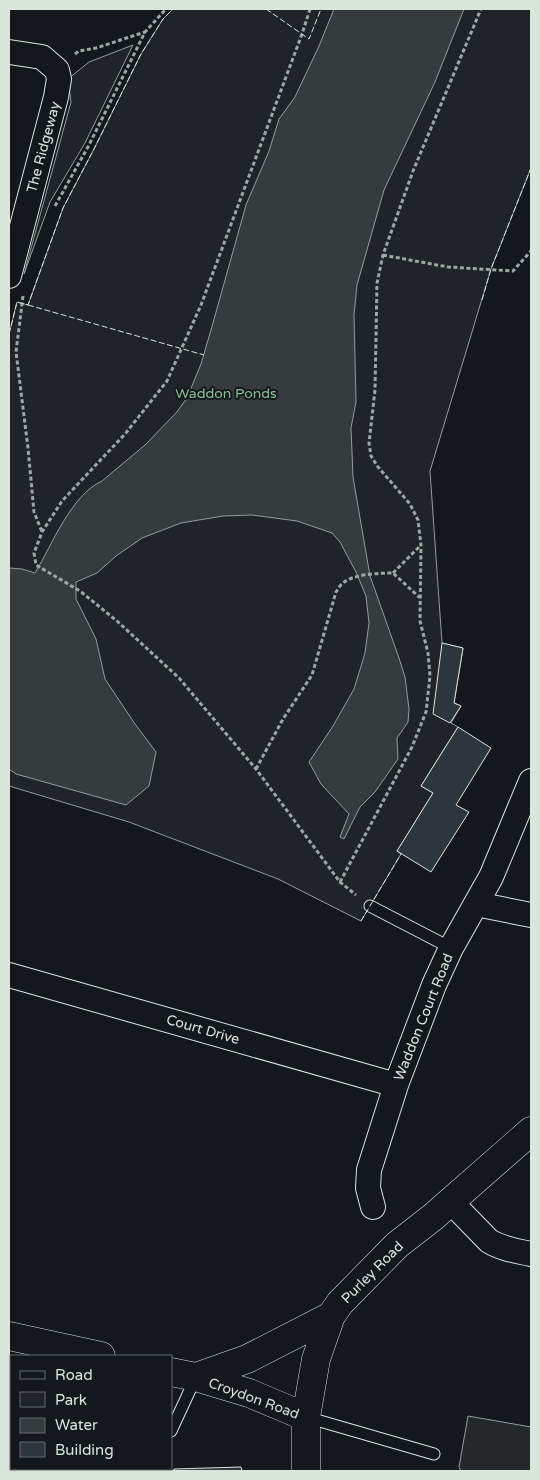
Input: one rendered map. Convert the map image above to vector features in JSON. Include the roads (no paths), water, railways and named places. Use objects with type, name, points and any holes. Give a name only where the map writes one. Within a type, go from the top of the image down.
[{"type":"highway","name":"Purley Road","points":[[306,1471],[306,1417],[316,1358],[331,1316],[359,1282],[391,1251],[451,1202],[531,1131]]},
{"type":"highway","points":[[183,1374],[248,1358],[331,1316]]},
{"type":"highway","points":[[9,1336],[96,1355]]},
{"type":"highway","name":"Croydon Road","points":[[183,1374],[249,1393],[306,1417]]},
{"type":"street","name":"The Ridgeway","points":[[9,52],[42,57],[58,70],[59,80],[17,283]]},
{"type":"street","name":"Waddon Court Road","points":[[373,1207],[368,1188],[369,1170],[396,1085],[434,985],[451,948],[502,854],[531,781]]},
{"type":"street","points":[[476,904],[531,915]]},
{"type":"street","name":"Court Drive","points":[[9,975],[396,1085]]},
{"type":"street","points":[[451,1202],[489,1241],[512,1250],[531,1254]]},
{"type":"lane","points":[[370,906],[451,948]]},
{"type":"lane","points":[[172,1426],[183,1374]]},
{"type":"lane","points":[[306,1417],[434,1454]]},
{"type":"water","name":"Waddon Ponds","points":[[334,9],[464,9],[435,82],[384,190],[357,285],[354,315],[356,402],[351,428],[353,477],[370,576],[405,677],[409,709],[408,722],[397,738],[398,759],[375,792],[360,807],[344,839],[340,837],[349,814],[321,784],[309,762],[333,726],[354,689],[365,653],[369,623],[366,596],[340,542],[332,533],[297,521],[252,515],[223,516],[181,523],[142,538],[116,556],[97,573],[76,582],[76,599],[96,639],[105,679],[156,752],[149,786],[126,805],[16,774],[9,769],[9,568],[35,573],[63,522],[81,497],[145,445],[176,413],[187,398],[201,364],[246,205],[269,151],[279,119],[295,97]]}]
